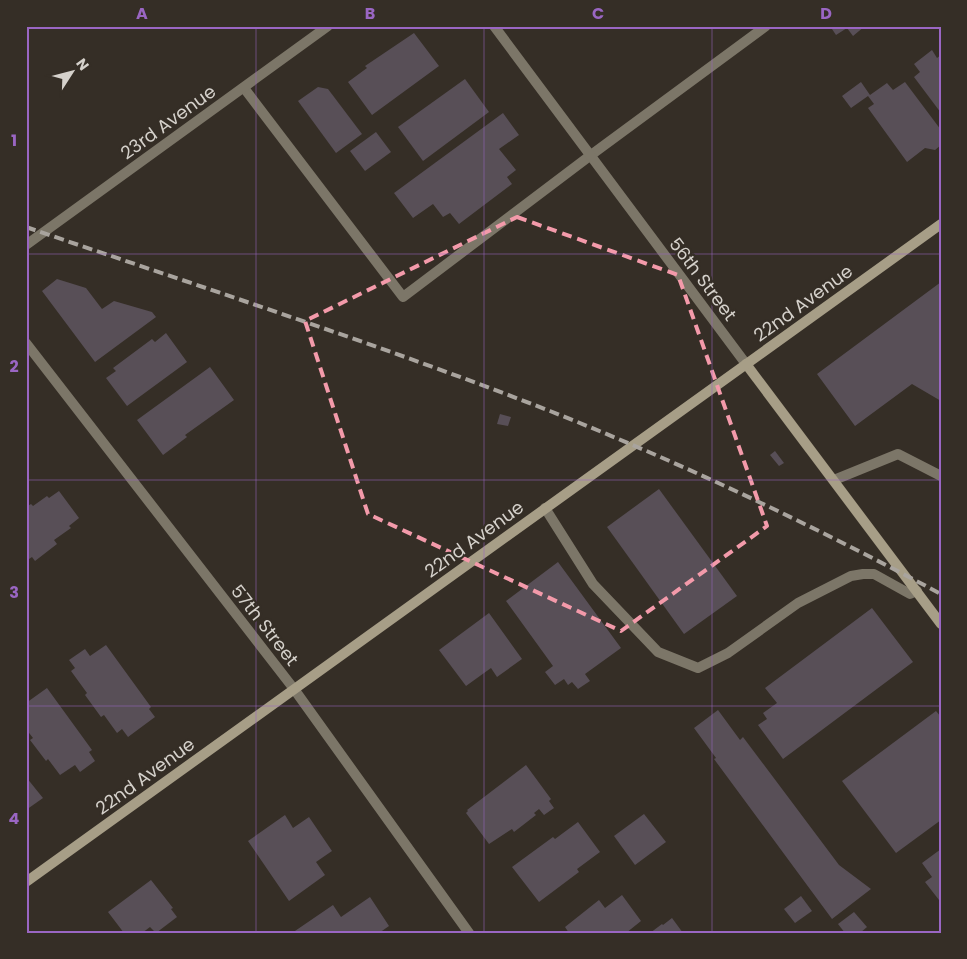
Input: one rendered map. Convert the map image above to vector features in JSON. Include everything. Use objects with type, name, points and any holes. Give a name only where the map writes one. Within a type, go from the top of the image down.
[{"type":"street","name":"23rd Avenue","points":[[26,245],[328,26]]},
{"type":"street","name":"56th Street","points":[[494,26],[941,624]]},
{"type":"street","points":[[244,88],[403,297],[590,155],[766,26]]},
{"type":"street","name":"22nd Avenue","points":[[26,882],[941,224]]},
{"type":"street","name":"57th Street","points":[[26,343],[294,689],[469,933]]},
{"type":"street","points":[[834,480],[898,454],[941,476]]},
{"type":"street","points":[[544,508],[593,584],[658,652],[698,668],[728,653],[798,603],[851,576],[874,574],[910,594],[917,591]]},
{"type":"highlighted area","points":[[517,217],[678,275],[767,526],[621,631],[368,514],[305,321]]},
{"type":"building","points":[[830,26],[865,26],[853,36],[847,28],[836,35]]},
{"type":"building","points":[[414,33],[439,66],[372,115],[348,82],[367,68],[365,66]]},
{"type":"building","points":[[932,50],[937,58],[941,55],[941,113],[914,77],[920,72],[914,64]]},
{"type":"building","points":[[465,79],[489,112],[423,161],[398,127]]},
{"type":"building","points":[[861,82],[870,95],[887,83],[893,90],[905,82],[941,130],[941,145],[935,150],[925,148],[907,162],[868,108],[874,104],[868,96],[851,108],[842,96]]},
{"type":"building","points":[[318,87],[328,89],[362,134],[336,153],[298,101]]},
{"type":"building","points":[[503,113],[519,135],[499,149],[516,170],[507,177],[512,184],[459,224],[450,213],[443,217],[433,204],[413,218],[394,193]]},
{"type":"building","points":[[376,132],[391,152],[365,171],[350,151]]},
{"type":"building","points":[[57,279],[86,288],[102,309],[114,301],[152,312],[156,317],[95,362],[42,291]]},
{"type":"building","points":[[941,282],[941,401],[912,384],[855,426],[817,374]]},
{"type":"building","points":[[166,333],[187,362],[127,406],[106,378],[116,371],[113,368],[152,339],[155,342]]},
{"type":"building","points":[[210,367],[234,400],[185,435],[187,437],[163,455],[137,420]]},
{"type":"building","points":[[500,414],[511,417],[508,426],[497,424]]},
{"type":"building","points":[[775,451],[784,463],[779,466],[770,455]]},
{"type":"building","points":[[659,489],[737,596],[684,634],[607,527]]},
{"type":"building","points":[[59,491],[79,518],[69,526],[71,528],[54,540],[57,544],[35,561],[32,557],[26,561],[26,507],[31,504],[33,506],[47,496],[49,498]]},
{"type":"building","points":[[558,562],[621,648],[585,674],[590,681],[578,689],[572,682],[568,685],[564,679],[555,685],[545,672],[553,666],[506,601]]},
{"type":"building","points":[[872,608],[913,662],[783,759],[758,725],[767,719],[763,713],[777,703],[765,688]]},
{"type":"building","points":[[489,613],[522,659],[497,677],[491,668],[466,686],[439,650]]},
{"type":"building","points":[[106,645],[151,707],[149,709],[155,717],[128,737],[122,729],[117,733],[104,715],[101,717],[71,671],[75,668],[69,660],[85,649],[90,656]]},
{"type":"building","points":[[47,688],[92,750],[89,752],[95,761],[80,772],[75,765],[60,775],[48,759],[46,761],[30,740],[33,738],[26,729],[26,703]]},
{"type":"building","points":[[718,710],[740,740],[743,737],[839,865],[871,889],[832,919],[714,759],[716,758],[694,728]]},
{"type":"building","points":[[936,711],[941,717],[941,820],[896,853],[842,781]]},
{"type":"building","points":[[526,765],[551,799],[549,801],[554,808],[544,815],[539,809],[534,813],[536,815],[514,832],[512,829],[489,844],[466,813],[467,810]]},
{"type":"building","points":[[26,777],[43,798],[26,810]]},
{"type":"building","points":[[644,814],[666,842],[635,865],[614,836]]},
{"type":"building","points":[[285,815],[293,828],[309,817],[332,851],[316,862],[325,875],[289,901],[248,841]]},
{"type":"building","points":[[578,822],[600,852],[577,869],[579,872],[539,902],[512,867],[553,837],[555,839]]},
{"type":"building","points":[[941,849],[941,899],[939,900],[925,882],[932,877],[922,863]]},
{"type":"building","points":[[151,880],[173,908],[171,909],[177,917],[156,933],[150,927],[142,933],[124,933],[108,912]]},
{"type":"building","points":[[622,895],[641,921],[626,933],[569,933],[565,927],[599,900],[605,908]]},
{"type":"building","points":[[801,896],[812,911],[795,923],[784,909]]},
{"type":"building","points":[[370,897],[389,926],[379,933],[292,933],[333,905],[341,917]]},
{"type":"building","points":[[854,912],[867,927],[860,933],[845,933],[838,924]]},
{"type":"building","points":[[672,918],[683,933],[650,933],[663,925]]},
{"type":"railway","points":[[26,227],[355,339],[485,386],[600,431],[748,497],[845,544],[941,594]]}]
